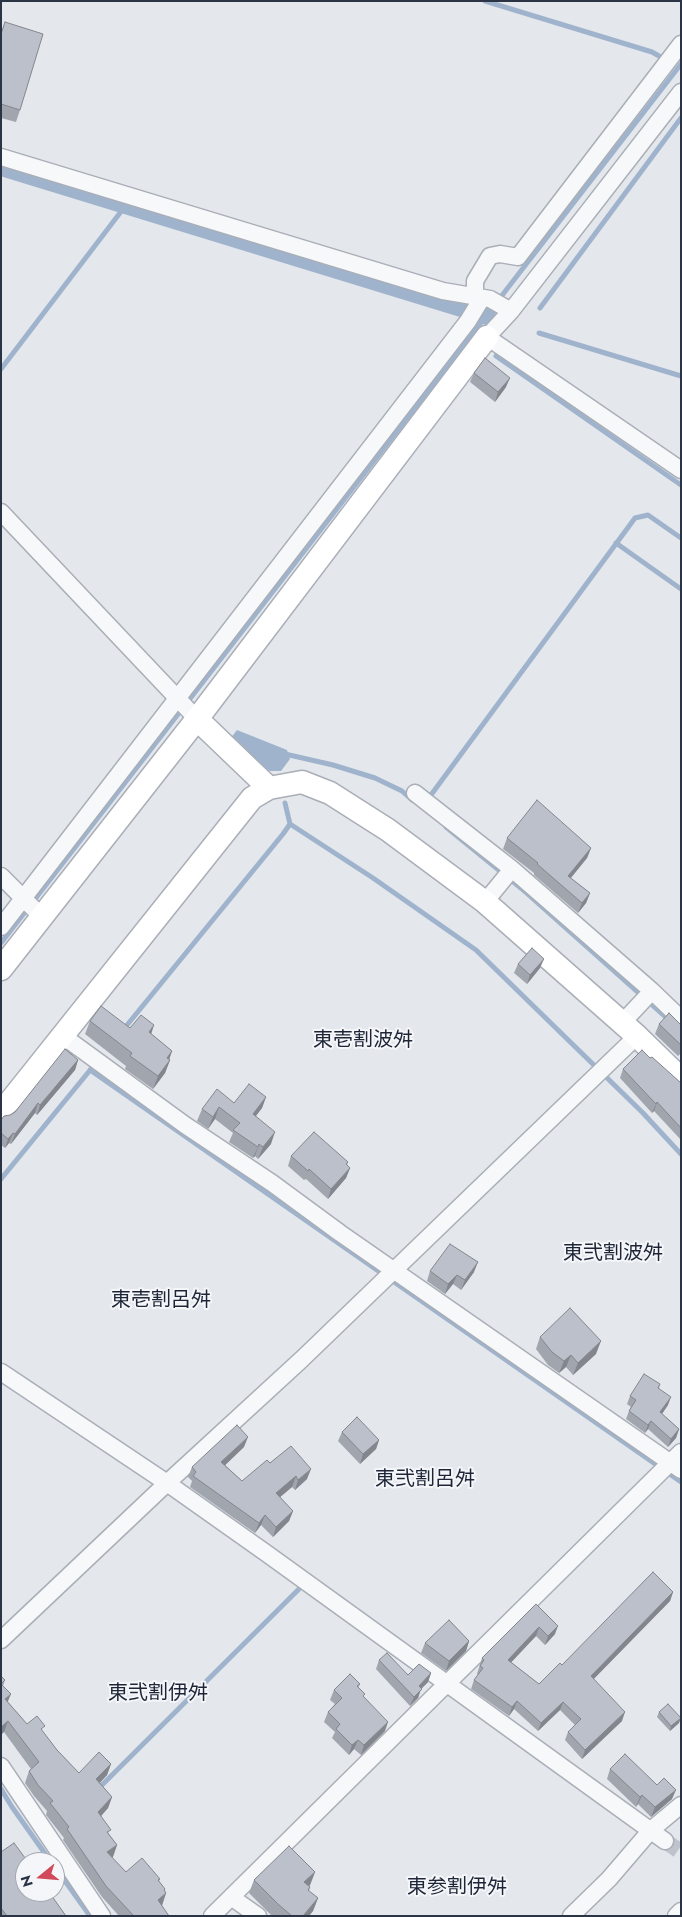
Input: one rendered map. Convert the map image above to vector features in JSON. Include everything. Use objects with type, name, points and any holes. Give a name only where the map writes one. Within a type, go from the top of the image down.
[{"type":"street","points":[[1,927],[30,902],[487,337],[487,305],[475,281],[490,256],[500,254],[518,257],[681,44]]},
{"type":"street","points":[[186,707],[487,305],[681,92]]},
{"type":"street","points":[[1,157],[487,305]]},
{"type":"street","points":[[487,337],[681,470]]},
{"type":"street","points":[[1,512],[186,707],[269,788]]},
{"type":"street","points":[[1,1113],[252,798],[269,788],[302,782],[330,793],[388,830],[485,902],[630,1030],[681,1079]]},
{"type":"street","points":[[423,799],[648,996],[681,1019]]},
{"type":"street","points":[[485,902],[508,874]]},
{"type":"street","points":[[1,876],[30,902]]},
{"type":"street","points":[[1,969],[30,902]]},
{"type":"street","points":[[1,1640],[163,1486],[302,1359],[445,1219],[600,1072],[630,1030],[648,996]]},
{"type":"street","points":[[63,1036],[122,1080],[272,1183],[388,1275],[669,1463],[212,1916]]},
{"type":"street","points":[[1,1372],[444,1687],[665,1841]]},
{"type":"street","points":[[1,1766],[102,1916]]},
{"type":"street","points":[[571,1916],[609,1879],[651,1830],[681,1805]]},
{"type":"street","points":[[231,1897],[258,1916]]},
{"type":"street","points":[[676,1916],[681,1911]]},
{"type":"water","points":[[237,730],[287,750],[290,759],[281,771],[270,771],[261,767],[230,739]]},
{"type":"building","points":[[5,22],[43,34],[20,110],[1,104],[1,34]]},
{"type":"building","points":[[485,358],[510,378],[498,392],[474,373]]},
{"type":"building","points":[[537,800],[591,848],[568,876],[590,893],[582,903],[507,838]]},
{"type":"building","points":[[532,948],[544,959],[530,975],[518,964]]},
{"type":"building","points":[[101,1006],[130,1028],[141,1015],[154,1025],[149,1032],[172,1051],[167,1058],[170,1060],[158,1076],[130,1056],[132,1053],[90,1021]]},
{"type":"building","points":[[669,1013],[681,1025],[681,1045],[659,1024]]},
{"type":"building","points":[[65,1049],[78,1060],[40,1105],[38,1103],[15,1134],[13,1133],[8,1139],[1,1133],[1,1120],[4,1116],[15,1112]]},
{"type":"building","points":[[642,1050],[681,1083],[681,1128],[623,1069]]},
{"type":"building","points":[[249,1084],[266,1097],[253,1114],[275,1132],[263,1147],[259,1144],[258,1147],[233,1130],[240,1123],[219,1107],[213,1117],[202,1109],[217,1089],[234,1103]]},
{"type":"building","points":[[314,1132],[348,1162],[346,1164],[350,1168],[331,1189],[291,1156]]},
{"type":"building","points":[[450,1244],[478,1262],[465,1280],[457,1275],[448,1284],[430,1271]]},
{"type":"building","points":[[570,1308],[601,1341],[578,1363],[571,1355],[564,1361],[552,1352],[540,1337]]},
{"type":"building","points":[[644,1374],[660,1384],[658,1388],[671,1397],[660,1412],[679,1429],[671,1439],[651,1421],[648,1425],[629,1411],[636,1400],[630,1396]]},
{"type":"building","points":[[357,1417],[379,1440],[363,1454],[342,1432]]},
{"type":"building","points":[[237,1425],[248,1437],[221,1462],[242,1481],[267,1460],[270,1463],[291,1446],[311,1469],[298,1480],[296,1476],[276,1493],[293,1511],[276,1527],[265,1515],[259,1523],[193,1476],[196,1472],[192,1467]]},
{"type":"building","points":[[653,1572],[673,1592],[591,1676],[625,1712],[585,1750],[568,1732],[581,1719],[563,1702],[541,1723],[517,1701],[512,1707],[474,1680],[483,1668],[480,1666],[484,1660],[482,1658],[536,1604],[558,1626],[548,1636],[539,1627],[508,1660],[539,1684],[560,1663],[562,1665]]},
{"type":"building","points":[[449,1620],[469,1641],[449,1661],[425,1643]]},
{"type":"building","points":[[387,1653],[408,1675],[419,1664],[431,1673],[419,1686],[422,1689],[414,1697],[379,1660]]},
{"type":"building","points":[[350,1674],[360,1684],[357,1686],[365,1694],[363,1696],[388,1722],[364,1745],[358,1740],[352,1745],[336,1729],[340,1724],[328,1712],[342,1698],[334,1690]]},
{"type":"building","points":[[1,1676],[5,1680],[1,1684]]},
{"type":"building","points":[[1,1684],[11,1694],[5,1699],[27,1724],[37,1716],[45,1726],[41,1729],[57,1750],[79,1773],[99,1752],[111,1764],[96,1779],[112,1797],[98,1812],[111,1830],[107,1832],[117,1845],[107,1852],[126,1872],[142,1858],[160,1879],[158,1880],[165,1889],[166,1893],[158,1900],[169,1916],[132,1916],[106,1886],[67,1829],[69,1827],[50,1803],[53,1801],[38,1785],[29,1771],[39,1762],[8,1721],[1,1727]]},
{"type":"building","points":[[668,1704],[681,1718],[671,1726],[659,1712]]},
{"type":"building","points":[[625,1754],[657,1785],[664,1778],[676,1790],[655,1807],[642,1795],[640,1797],[610,1769]]},
{"type":"building","points":[[14,1843],[21,1852],[15,1852],[15,1902],[56,1902],[66,1916],[7,1916],[1,1908],[1,1852]]},
{"type":"building","points":[[289,1846],[315,1872],[304,1882],[310,1887],[308,1890],[318,1898],[303,1916],[292,1916],[254,1880]]},
{"type":"waterway","points":[[485,1],[652,52],[659,56]]},
{"type":"waterway","points":[[1,943],[681,64]]},
{"type":"waterway","points":[[540,308],[681,118]]},
{"type":"waterway","points":[[1,167],[487,316]]},
{"type":"waterway","points":[[1,369],[126,205]]},
{"type":"waterway","points":[[539,333],[681,376]]},
{"type":"waterway","points":[[496,356],[681,485]]},
{"type":"waterway","points":[[428,799],[635,518],[648,515],[681,538]]},
{"type":"waterway","points":[[616,543],[681,589]]},
{"type":"waterway","points":[[283,756],[285,754],[333,765],[375,778],[402,791],[412,800]]},
{"type":"waterway","points":[[123,1030],[283,834],[290,824],[285,803]]},
{"type":"waterway","points":[[290,824],[373,878],[476,950],[643,1113],[681,1154]]},
{"type":"waterway","points":[[446,827],[522,889],[670,1021]]},
{"type":"waterway","points":[[1,1179],[91,1069]]},
{"type":"waterway","points":[[90,1070],[681,1482]]},
{"type":"waterway","points":[[97,1790],[302,1586]]},
{"type":"waterway","points":[[1,1789],[44,1852]]},
{"type":"waterway","points":[[65,1881],[90,1916]]},
{"type":"tunnel","points":[[665,1841],[681,1852]]},
{"type":"district","name":"東壱割波舛","points":[[363,1041]]},
{"type":"district","name":"東弐割波舛","points":[[613,1254]]},
{"type":"district","name":"東壱割呂舛","points":[[161,1301]]},
{"type":"district","name":"東弐割呂舛","points":[[425,1480]]},
{"type":"district","name":"東弐割伊舛","points":[[158,1694]]},
{"type":"district","name":"東参割伊舛","points":[[457,1888]]}]
